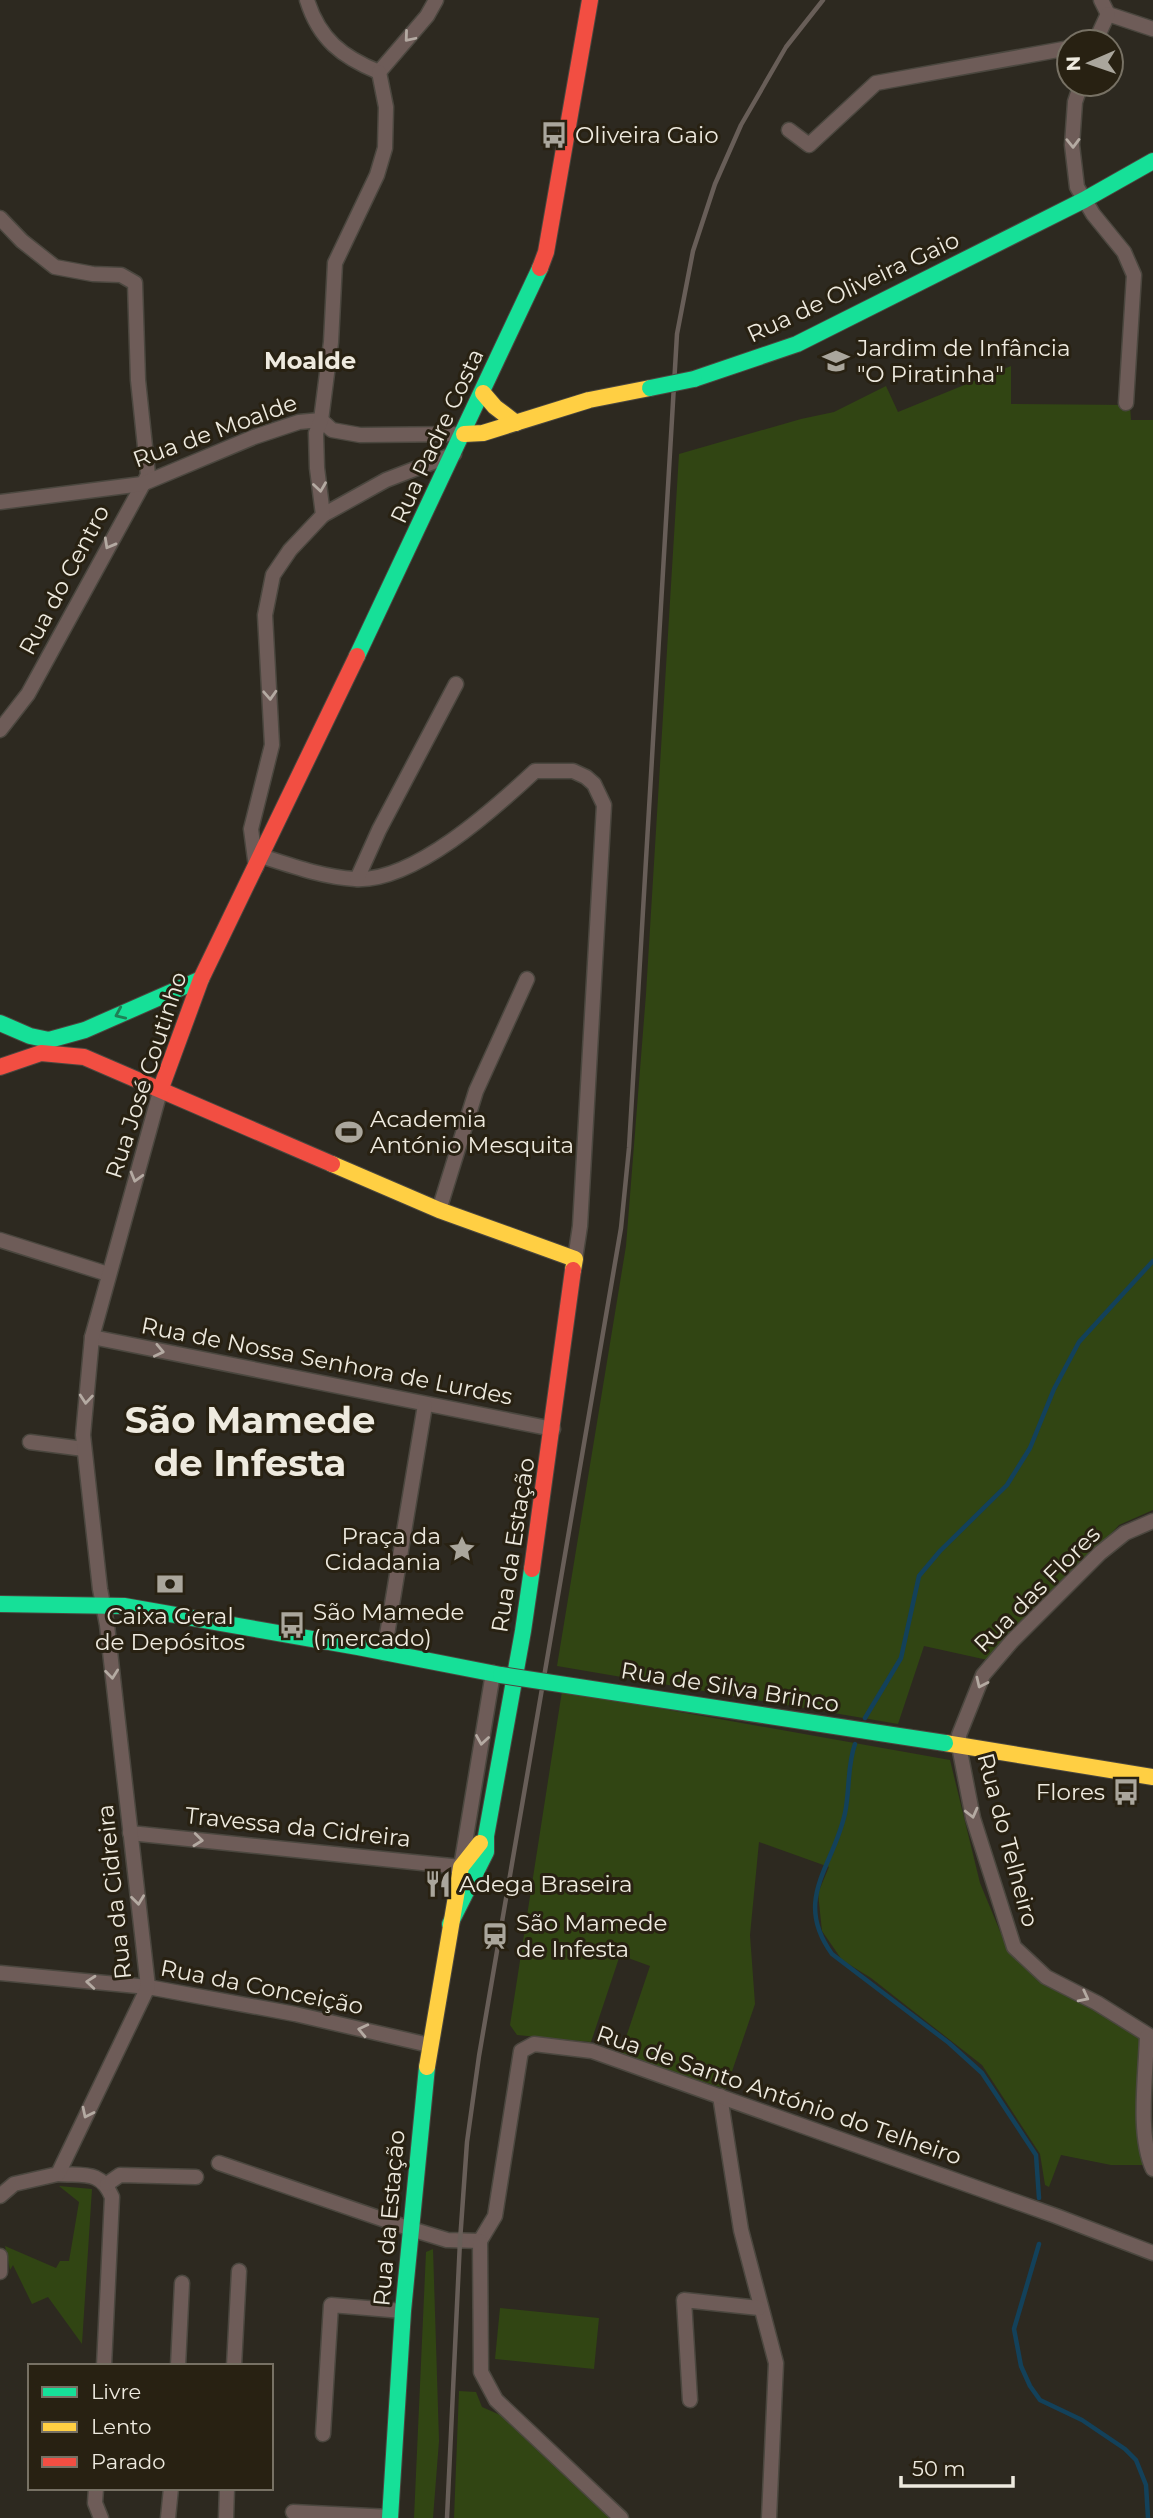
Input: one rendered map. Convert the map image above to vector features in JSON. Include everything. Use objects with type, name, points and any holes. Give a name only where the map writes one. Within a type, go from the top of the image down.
[{"type":"street","points":[[307,0],[322,34],[352,61],[379,72]]},
{"type":"street","points":[[379,72],[427,16],[436,0]]},
{"type":"street","name":"Rua Padre Costa","points":[[259,862],[464,434],[546,252],[590,0]]},
{"type":"street","points":[[1101,0],[1108,14],[1153,29]]},
{"type":"street","points":[[1102,28],[1108,14]]},
{"type":"street","points":[[789,130],[809,145],[876,83],[1055,51]]},
{"type":"street","points":[[324,515],[317,468],[316,433],[321,419],[331,342],[335,263],[377,175],[386,148],[386,107],[379,72]]},
{"type":"street","points":[[1076,98],[1072,145],[1077,187],[1124,252],[1134,275],[1126,403]]},
{"type":"street","name":"Rua de Oliveira Gaio","points":[[321,419],[332,430],[360,435],[483,433],[589,401],[695,379],[797,344],[1084,200],[1153,161]]},
{"type":"street","points":[[0,218],[22,241],[55,267],[93,274],[121,275],[135,283],[138,380],[148,475],[142,484]]},
{"type":"street","points":[[483,393],[495,407],[516,423]]},
{"type":"street","name":"Rua de Moalde","points":[[0,502],[142,484],[254,437],[299,422],[321,419]]},
{"type":"street","points":[[0,1023],[48,1045],[161,1088],[439,1210],[575,1259],[580,1226],[604,805],[594,783],[573,771],[535,771],[505,799],[436,851],[400,871],[357,879],[259,862],[251,829],[272,745],[265,615],[273,575],[290,550],[324,515],[386,480],[454,454]]},
{"type":"street","name":"Rua do Centro","points":[[0,730],[28,695],[142,484]]},
{"type":"street","points":[[357,879],[379,830],[457,684]]},
{"type":"street","name":"Rua José Coutinho","points":[[105,1606],[100,1589],[83,1435],[92,1337],[161,1088],[201,979],[259,862]]},
{"type":"street","points":[[0,1067],[201,979]]},
{"type":"street","points":[[439,1210],[476,1091],[527,979]]},
{"type":"street","points":[[85,1030],[80,1043],[85,1057]]},
{"type":"street","points":[[19,1031],[20,1057]]},
{"type":"street","points":[[0,1240],[108,1274]]},
{"type":"street","name":"Rua da Estação","points":[[450,1924],[486,1852],[486,1836],[523,1631],[575,1259]]},
{"type":"street","name":"Rua de Nossa Senhora de Lurdes","points":[[92,1337],[553,1429]]},
{"type":"street","points":[[384,1653],[425,1405]]},
{"type":"street","points":[[30,1442],[84,1449]]},
{"type":"street","name":"Rua das Flores","points":[[952,1744],[960,1735],[983,1675],[1012,1641],[1100,1553],[1125,1533],[1153,1521]]},
{"type":"street","name":"Rua de Silva Brinco","points":[[0,1604],[124,1606],[497,1674],[1153,1777]]},
{"type":"street","name":"Rua da Cidreira","points":[[58,2174],[148,1987],[105,1606]]},
{"type":"street","name":"Rua da Estação","points":[[390,2518],[403,2311],[429,2045],[497,1674]]},
{"type":"street","name":"Rua do Telheiro","points":[[952,1744],[1014,1947],[1046,1977],[1097,2003],[1150,2037]]},
{"type":"street","name":"Travessa da Cidreira","points":[[130,1833],[461,1867]]},
{"type":"street","name":"Rua da Estação","points":[[461,1867],[486,1836]]},
{"type":"street","name":"Rua da Conceição","points":[[0,1973],[148,1987],[295,2014],[429,2045]]},
{"type":"street","points":[[1150,2037],[1145,2124],[1147,2157],[1153,2169]]},
{"type":"street","name":"Rua de Santo António do Telheiro","points":[[480,2241],[495,2216],[521,2051],[534,2044],[592,2051],[1153,2253]]},
{"type":"street","points":[[720,2096],[741,2230],[759,2308],[776,2364],[769,2518]]},
{"type":"street","points":[[219,2163],[447,2240],[480,2241],[481,2372],[496,2400],[621,2518]]},
{"type":"street","points":[[0,2196],[14,2184],[58,2174],[99,2177],[107,2184],[112,2197],[104,2364]]},
{"type":"street","points":[[107,2184],[120,2175],[196,2177]]},
{"type":"street","points":[[0,2256],[0,2272]]},
{"type":"street","points":[[234,2364],[239,2272]]},
{"type":"street","points":[[178,2364],[182,2283]]},
{"type":"street","points":[[690,2400],[684,2300],[759,2308]]},
{"type":"street","points":[[323,2434],[331,2305],[403,2311]]},
{"type":"street","points":[[96,2490],[95,2503],[101,2518]]},
{"type":"street","points":[[168,2518],[171,2490]]},
{"type":"street","points":[[226,2518],[227,2490]]},
{"type":"street","points":[[293,2512],[390,2518]]},
{"type":"green space","points":[[1011,366],[1011,404],[1130,405],[1131,420],[1153,420],[1153,1510],[1119,1525],[992,1661],[924,1646],[898,1724],[557,1666],[626,1246],[646,994],[679,454],[834,412],[886,386],[898,412]]},
{"type":"green space","points":[[562,1691],[950,1760],[980,1883],[1009,1953],[1042,1981],[1109,2016],[1141,2039],[1146,2165],[1111,2165],[1061,2155],[1049,2187],[1045,2185],[1040,2154],[982,2065],[871,1978],[842,1960],[822,1931],[818,1893],[829,1867],[759,1842],[750,1935],[755,2004],[726,2089],[620,2055],[650,1966],[620,1955],[591,2042],[517,2035],[510,2025]]},
{"type":"green space","points":[[59,2186],[92,2189],[82,2344],[48,2297],[32,2304],[13,2265],[10,2270],[5,2246],[56,2268],[60,2261],[69,2261],[79,2202]]},
{"type":"green space","points":[[433,2249],[439,2441],[433,2518],[414,2518],[426,2252]]},
{"type":"green space","points":[[500,2308],[599,2318],[594,2369],[495,2359]]},
{"type":"green space","points":[[459,2391],[476,2392],[482,2407],[505,2417],[616,2518],[454,2518]]},
{"type":"waterway","points":[[865,1718],[901,1658],[919,1576],[940,1551],[1007,1485],[1030,1448],[1054,1389],[1079,1342],[1153,1261]]},
{"type":"waterway","points":[[855,1744],[845,1813],[819,1883],[816,1899],[816,1916],[821,1934],[832,1954],[949,2043],[982,2073],[1036,2155],[1039,2198]]},
{"type":"waterway","points":[[1039,2244],[1014,2329],[1021,2366],[1040,2400],[1082,2420],[1125,2449],[1136,2460],[1146,2485],[1148,2518]]},
{"type":"railway","points":[[447,2518],[467,2142],[479,2056],[621,1228],[629,1148],[677,334],[693,251],[715,184],[741,125],[786,47],[823,0]]},
{"type":"traffic: fast","points":[[694,379],[797,344],[1084,200],[1153,161]]},
{"type":"traffic: fast","points":[[357,656],[540,268]]},
{"type":"traffic: fast","points":[[650,388],[694,379]]},
{"type":"traffic: fast","points":[[0,1023],[30,1036],[49,1040],[85,1030],[201,979]]},
{"type":"traffic: fast","points":[[450,1924],[486,1852],[486,1836],[532,1569]]},
{"type":"traffic: fast","points":[[0,1604],[124,1606],[501,1675]]},
{"type":"traffic: fast","points":[[501,1675],[945,1743]]},
{"type":"traffic: fast","points":[[390,2518],[403,2311],[427,2067]]},
{"type":"traffic: slow","points":[[464,434],[483,433],[589,400],[650,388]]},
{"type":"traffic: slow","points":[[483,393],[495,407],[516,423]]},
{"type":"traffic: slow","points":[[332,1164],[439,1210],[575,1259],[573,1270]]},
{"type":"traffic: slow","points":[[945,1743],[1153,1777]]},
{"type":"traffic: slow","points":[[427,2067],[461,1867],[480,1843]]},
{"type":"traffic: jam","points":[[540,268],[546,252],[590,0]]},
{"type":"traffic: jam","points":[[161,1088],[201,979],[357,656]]},
{"type":"traffic: jam","points":[[0,1067],[41,1053],[84,1057],[332,1164]]},
{"type":"traffic: jam","points":[[532,1569],[573,1270]]},
{"type":"place","name":"Oliveira Gaio","points":[[554,135]]},
{"type":"place","name":"Jardim de Infância \"O Piratinha\"","points":[[836,361]]},
{"type":"place","name":"Academia António Mesquita","points":[[349,1132]]},
{"type":"place","name":"Praça da Cidadania","points":[[462,1549]]},
{"type":"place","name":"Caixa Geral de Depósitos","points":[[170,1584]]},
{"type":"place","name":"São Mamede (mercado)","points":[[292,1625]]},
{"type":"place","name":"Flores","points":[[1126,1792]]},
{"type":"place","name":"Adega Braseira","points":[[438,1884]]},
{"type":"place","name":"São Mamede de Infesta","points":[[495,1936]]},
{"type":"district","name":"Moalde","points":[[310,360]]},
{"type":"district","name":"São Mamede de Infesta","points":[[250,1440]]}]
